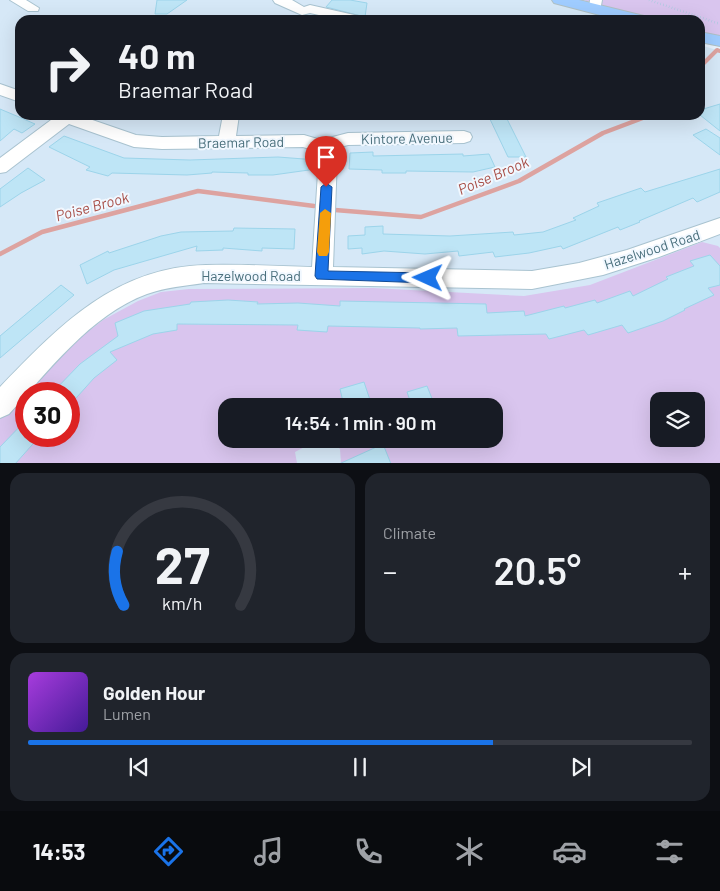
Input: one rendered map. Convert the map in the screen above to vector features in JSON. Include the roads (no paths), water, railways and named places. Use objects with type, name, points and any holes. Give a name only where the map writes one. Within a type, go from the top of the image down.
[{"type":"main road","points":[[560,0],[596,4],[620,15]]},
{"type":"main road","points":[[705,38],[720,41]]},
{"type":"street","points":[[280,0],[294,5],[302,11]]},
{"type":"street","points":[[297,15],[310,9],[336,15]]},
{"type":"street","points":[[0,88],[15,95]]},
{"type":"street","points":[[0,167],[59,120]]},
{"type":"street","name":"Braemar Road","points":[[75,120],[134,141],[162,143],[304,142],[323,146]]},
{"type":"street","points":[[226,142],[229,120]]},
{"type":"street","name":"Kintore Avenue","points":[[323,146],[331,142],[348,139],[464,137]]},
{"type":"street","points":[[322,276],[328,157],[323,146]]},
{"type":"street","name":"Hazelwood Road","points":[[0,405],[88,318],[114,300],[138,288],[165,279],[204,274],[532,280],[586,271],[718,229]]},
{"type":"waterway","name":"Poise Brook","points":[[705,62],[717,50],[720,51]]},
{"type":"waterway","name":"Poise Brook","points":[[335,210],[421,217],[519,181],[603,133],[637,120]]},
{"type":"waterway","name":"Poise Brook","points":[[0,254],[42,232],[198,191],[314,206]]}]
